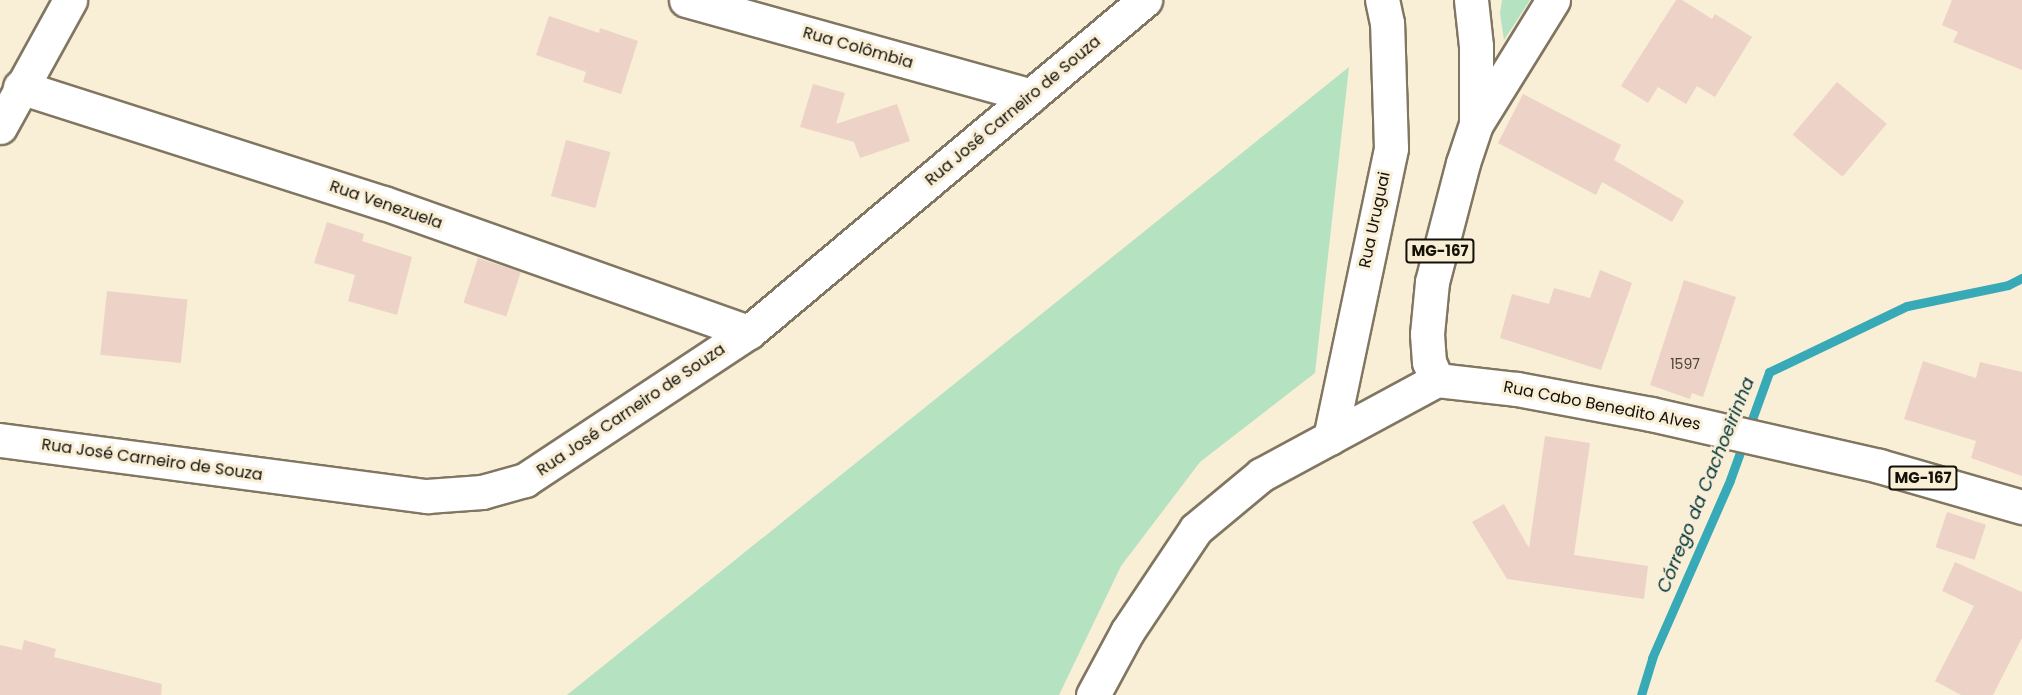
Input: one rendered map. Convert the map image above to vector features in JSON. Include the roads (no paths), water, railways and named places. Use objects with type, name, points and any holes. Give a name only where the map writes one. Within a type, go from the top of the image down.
[{"type":"street","points":[[0,127],[70,0]]},
{"type":"street","name":"Rua Colômbia","points":[[686,0],[1030,96]]},
{"type":"street","name":"Rua José Carneiro de Souza","points":[[0,440],[427,496],[482,492],[525,480],[749,332],[1144,0]]},
{"type":"street","name":"Rua Uruguai","points":[[1330,438],[1391,148],[1387,23],[1382,0]]},
{"type":"street","points":[[1471,0],[1476,46],[1476,124]]},
{"type":"street","name":"MG-167","points":[[1437,380],[1429,362],[1427,334],[1432,282],[1476,124],[1553,0]]},
{"type":"street","name":"Rua Venezuela","points":[[20,87],[384,203],[749,332]]},
{"type":"street","points":[[1093,695],[1127,632],[1196,529],[1261,475],[1437,380]]},
{"type":"street","name":"Rua Cabo Benedito Alves","points":[[1437,380],[1591,401],[1703,425],[1965,489],[2022,507]]},
{"type":"waterway","name":"Córrego da Cachoeirinha","points":[[1641,695],[1652,658],[1730,480],[1769,372],[1907,306],[2008,285],[2022,278]]}]
